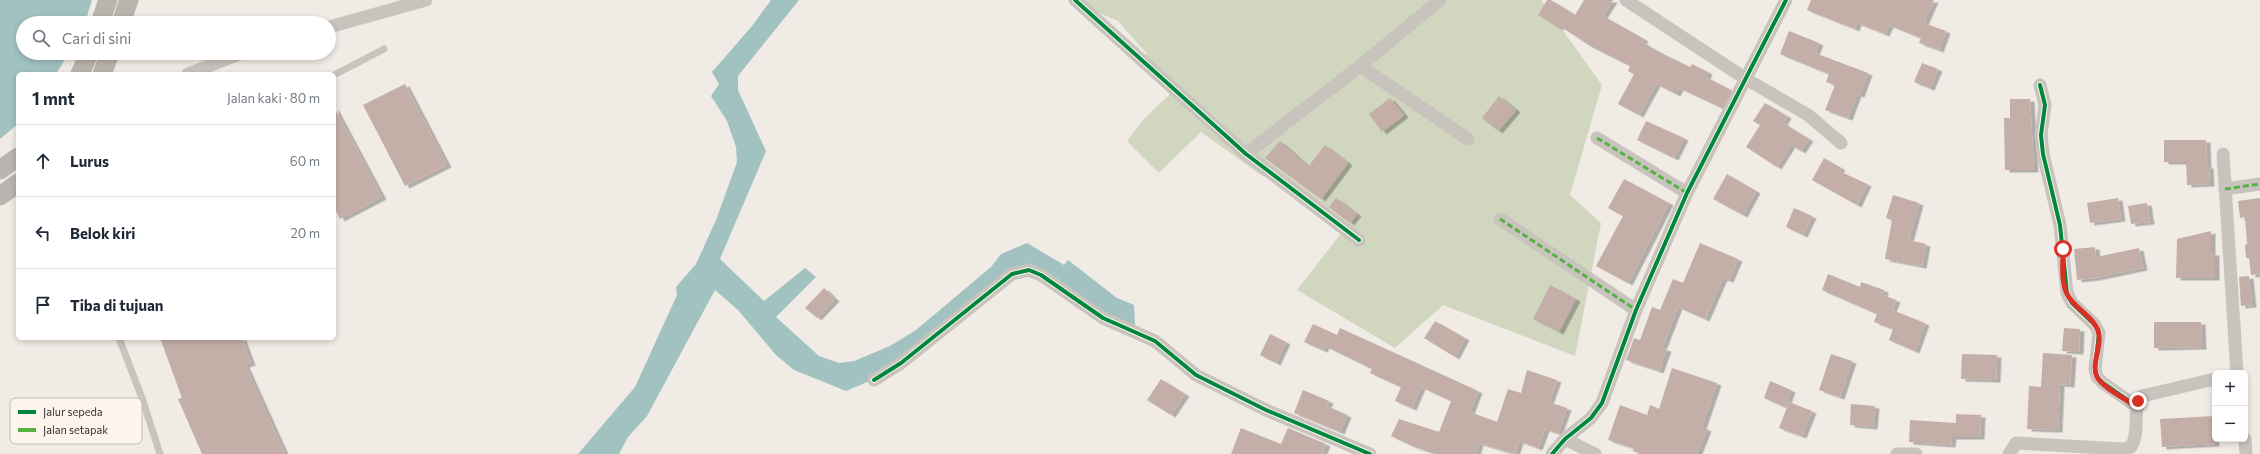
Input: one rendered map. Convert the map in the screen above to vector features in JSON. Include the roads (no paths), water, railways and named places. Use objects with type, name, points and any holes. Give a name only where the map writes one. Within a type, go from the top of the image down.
[{"type":"street","points":[[102,16],[108,0]]},
{"type":"street","points":[[123,16],[129,0]]},
{"type":"street","points":[[336,26],[426,0]]},
{"type":"street","points":[[1075,0],[1246,154],[1359,240]]},
{"type":"street","points":[[1246,154],[1360,66],[1440,0]]},
{"type":"street","points":[[1626,0],[1746,79],[1808,115],[1841,142]]},
{"type":"street","points":[[1552,454],[1565,439],[1591,418],[1602,403],[1636,310],[1687,193],[1786,0]]},
{"type":"street","points":[[81,72],[86,60]]},
{"type":"street","points":[[103,72],[107,60]]},
{"type":"street","points":[[193,72],[224,60]]},
{"type":"street","points":[[1360,66],[1468,139]]},
{"type":"street","points":[[2040,85],[2045,105],[2041,135],[2043,154],[2060,225],[2067,294],[2072,303],[2095,325],[2099,333],[2096,369],[2097,377],[2103,383],[2136,406]]},
{"type":"street","points":[[1597,138],[1687,193]]},
{"type":"street","points":[[2223,154],[2237,370]]},
{"type":"street","points":[[0,170],[16,158]]},
{"type":"street","points":[[0,196],[16,184]]},
{"type":"street","points":[[2225,189],[2260,184]]},
{"type":"street","points":[[1500,219],[1636,310]]},
{"type":"street","points":[[874,380],[901,363],[1012,274],[1029,270],[1041,274],[1103,318],[1155,341],[1196,375],[1266,410],[1370,454]]},
{"type":"street","points":[[2009,454],[2016,443],[2122,449],[2132,447],[2136,439],[2136,406],[2142,396],[2212,380]]},
{"type":"street","points":[[1565,439],[1595,454]]},
{"type":"street","points":[[2244,442],[2246,454]]},
{"type":"street","points":[[1897,454],[1916,454]]},
{"type":"lane","points":[[336,74],[384,49]]},
{"type":"lane","points":[[120,340],[142,398],[160,454]]},
{"type":"water","points":[[0,0],[92,0],[87,16],[16,16],[16,60],[65,60],[57,72],[16,72],[16,126],[0,139]]},
{"type":"water","points":[[771,0],[799,0],[738,76],[738,90],[766,151],[720,259],[764,301],[805,268],[816,277],[776,317],[819,356],[839,363],[854,361],[890,346],[916,330],[991,267],[1001,254],[1027,243],[1064,265],[1068,260],[1117,298],[1134,305],[1135,325],[1119,322],[1027,264],[872,380],[846,391],[794,370],[776,355],[738,310],[715,290],[647,416],[628,437],[619,454],[578,454],[635,387],[677,295],[676,287],[696,264],[716,220],[737,162],[736,147],[727,121],[711,96],[719,84],[712,72],[752,26]]}]
